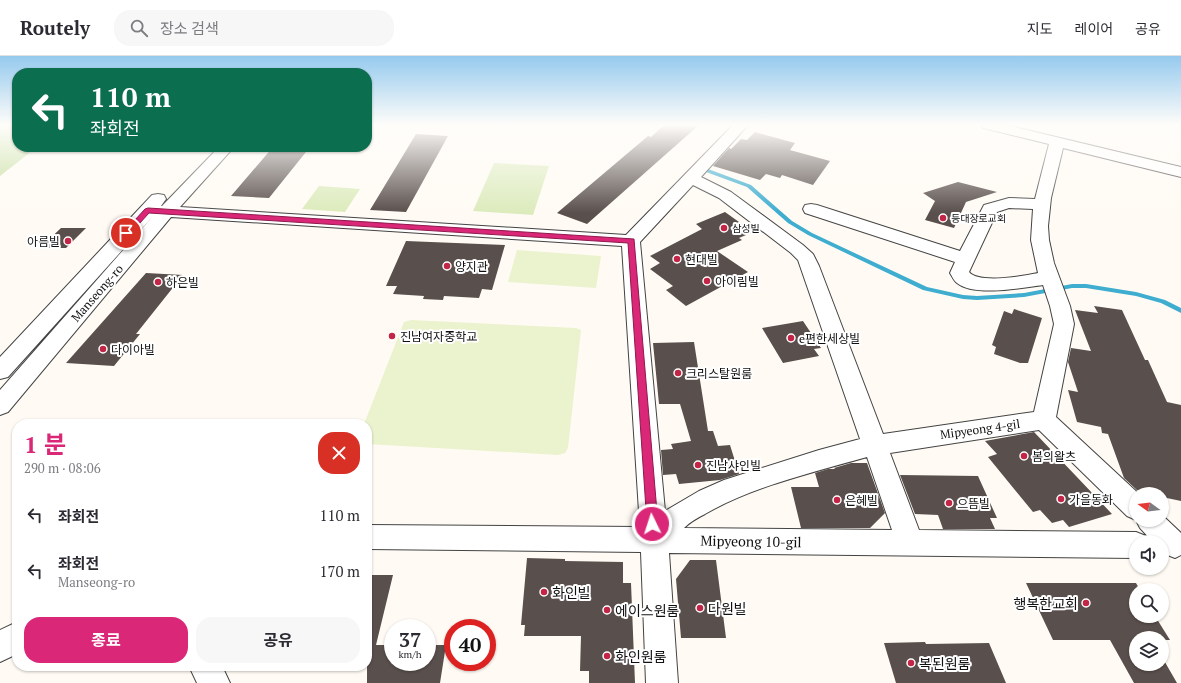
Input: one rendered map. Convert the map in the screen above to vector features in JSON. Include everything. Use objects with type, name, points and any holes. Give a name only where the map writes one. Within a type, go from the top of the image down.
[{"type":"street","name":"Manseong-ro","points":[[0,371],[148,210],[202,154]]},
{"type":"street","name":"Manseong-ro","points":[[0,406],[167,211],[220,154]]},
{"type":"street","points":[[662,683],[654,540],[631,241],[713,154]]},
{"type":"street","points":[[1054,154],[1042,205],[1039,234],[1040,243],[1053,286],[1063,311],[1064,324],[1044,420],[1129,501]]},
{"type":"street","points":[[1108,154],[1181,172]]},
{"type":"street","points":[[691,178],[725,195],[797,249],[806,258],[910,542]]},
{"type":"street","points":[[1042,205],[1022,202],[991,208],[965,259],[960,275],[963,279],[975,283],[1053,286]]},
{"type":"street","points":[[811,208],[965,259]]},
{"type":"street","points":[[148,210],[631,241]]},
{"type":"street","name":"Mipyeong 4-gil","points":[[654,540],[678,516],[708,498],[759,479],[819,460],[875,445],[1044,420]]},
{"type":"street","points":[[1156,527],[1173,545]]},
{"type":"street","name":"Mipyeong 10-gil","points":[[372,537],[1129,545]]},
{"type":"street","points":[[0,647],[12,640]]},
{"type":"street","points":[[208,671],[214,683]]},
{"type":"green space","points":[[0,154],[28,154],[0,176]]},
{"type":"green space","points":[[494,163],[549,166],[533,215],[473,211]]},
{"type":"green space","points":[[319,186],[360,189],[345,212],[302,209]]},
{"type":"green space","points":[[517,250],[601,256],[596,288],[508,282]]},
{"type":"green space","points":[[411,320],[576,328],[581,330],[568,448],[565,453],[558,455],[372,444],[372,419],[366,419],[404,322]]},
{"type":"building","points":[[267,154],[304,154],[269,198],[231,196]]},
{"type":"building","points":[[404,154],[438,154],[406,212],[370,210]]},
{"type":"building","points":[[626,154],[666,154],[587,224],[557,213]]},
{"type":"building","points":[[723,154],[805,154],[830,161],[813,185],[782,175],[780,178],[766,174],[760,180],[713,166]]},
{"type":"building","points":[[958,182],[997,192],[966,202],[954,228],[925,220],[935,201],[923,193]]},
{"type":"building","points":[[725,212],[753,232],[739,238],[742,240],[717,251],[748,272],[686,306],[666,290],[673,286],[650,269],[660,263],[650,256],[702,229],[696,224]]},
{"type":"building","name":"아름빌","points":[[61,228],[86,228],[66,248],[40,248]]},
{"type":"building","name":"양지관","points":[[406,241],[505,245],[492,290],[482,289],[479,298],[444,296],[443,300],[423,299],[424,296],[393,294],[397,286],[386,286]]},
{"type":"building","points":[[146,273],[183,275],[136,334],[140,334],[114,366],[66,363]]},
{"type":"building","points":[[1094,306],[1122,310],[1145,360],[1148,360],[1167,402],[1181,405],[1181,501],[1169,498],[1169,487],[1134,487],[1124,478],[1108,434],[1102,433],[1101,427],[1077,422],[1068,390],[1078,392],[1068,362],[1071,348],[1091,351],[1075,310],[1098,313]]},
{"type":"building","points":[[1014,309],[1042,318],[1028,363],[1020,363],[994,354],[996,347],[992,345],[1004,311],[1012,314]]},
{"type":"building","name":"e편한세상빌","points":[[803,321],[821,348],[814,349],[819,356],[783,363],[762,328]]},
{"type":"building","points":[[694,342],[708,431],[713,431],[718,446],[730,445],[739,474],[720,480],[679,484],[676,474],[663,475],[661,450],[673,449],[671,444],[691,441],[680,404],[659,404],[653,343]]},
{"type":"building","points":[[1034,432],[1112,514],[1069,527],[1063,520],[1052,523],[1040,510],[1033,512],[988,457],[997,454],[985,441]]},
{"type":"building","name":"은혜빌","points":[[851,463],[867,463],[885,513],[870,528],[801,528],[791,487],[819,487],[815,473],[828,469],[835,469],[834,468]]},
{"type":"building","name":"으뜸빌","points":[[900,475],[978,476],[997,518],[990,518],[995,529],[943,529],[938,515],[915,514]]},
{"type":"building","points":[[527,558],[565,559],[565,561],[623,562],[623,583],[631,583],[635,683],[589,683],[589,671],[580,671],[581,636],[524,636],[525,625],[521,625]]},
{"type":"building","name":"다원빌","points":[[690,560],[716,560],[726,638],[681,638],[676,579]]},
{"type":"building","points":[[372,575],[393,575],[376,645],[384,645],[384,671],[436,671],[436,645],[444,645],[444,658],[440,683],[367,683],[367,671],[372,671]]},
{"type":"building","name":"행복한교회","points":[[1026,583],[1129,583],[1129,623],[1159,623],[1164,631],[1129,631],[1129,671],[1169,671],[1169,669],[1177,683],[1134,683],[1110,640],[1053,640]]},
{"type":"building","points":[[925,642],[926,644],[989,643],[1006,683],[896,683],[884,643]]},
{"type":"waterway","points":[[708,171],[749,186],[790,222],[810,234],[925,289],[963,297],[977,298],[1024,295],[1072,286],[1086,286],[1136,294],[1163,301],[1181,311]]},
{"type":"place","name":"등대장로교회","points":[[943,218]]},
{"type":"place","name":"삼성빌","points":[[724,228]]},
{"type":"place","name":"아름빌","points":[[68,241]]},
{"type":"place","name":"현대빌","points":[[677,259]]},
{"type":"place","name":"양지관","points":[[447,266]]},
{"type":"place","name":"아이림빌","points":[[707,281]]},
{"type":"place","name":"하은빌","points":[[158,282]]},
{"type":"place","name":"진남여자중학교","points":[[392,336]]},
{"type":"place","name":"e편한세상빌","points":[[791,338]]},
{"type":"place","name":"다이아빌","points":[[103,349]]},
{"type":"place","name":"크리스탈원룸","points":[[678,373]]},
{"type":"place","name":"봄의왈츠","points":[[1024,456]]},
{"type":"place","name":"진남샤인빌","points":[[698,465]]},
{"type":"place","name":"가을동화","points":[[1061,499]]},
{"type":"place","name":"은혜빌","points":[[837,500]]},
{"type":"place","name":"으뜸빌","points":[[949,503]]},
{"type":"place","name":"화인빌","points":[[544,592]]},
{"type":"place","name":"행복한교회","points":[[1086,603]]},
{"type":"place","name":"다원빌","points":[[700,608]]},
{"type":"place","name":"에이스원룸","points":[[607,610]]},
{"type":"place","name":"화인원룸","points":[[607,656]]},
{"type":"place","name":"복된원룸","points":[[911,663]]},
{"type":"route","points":[[126,233],[148,210],[631,241],[652,524]]}]
